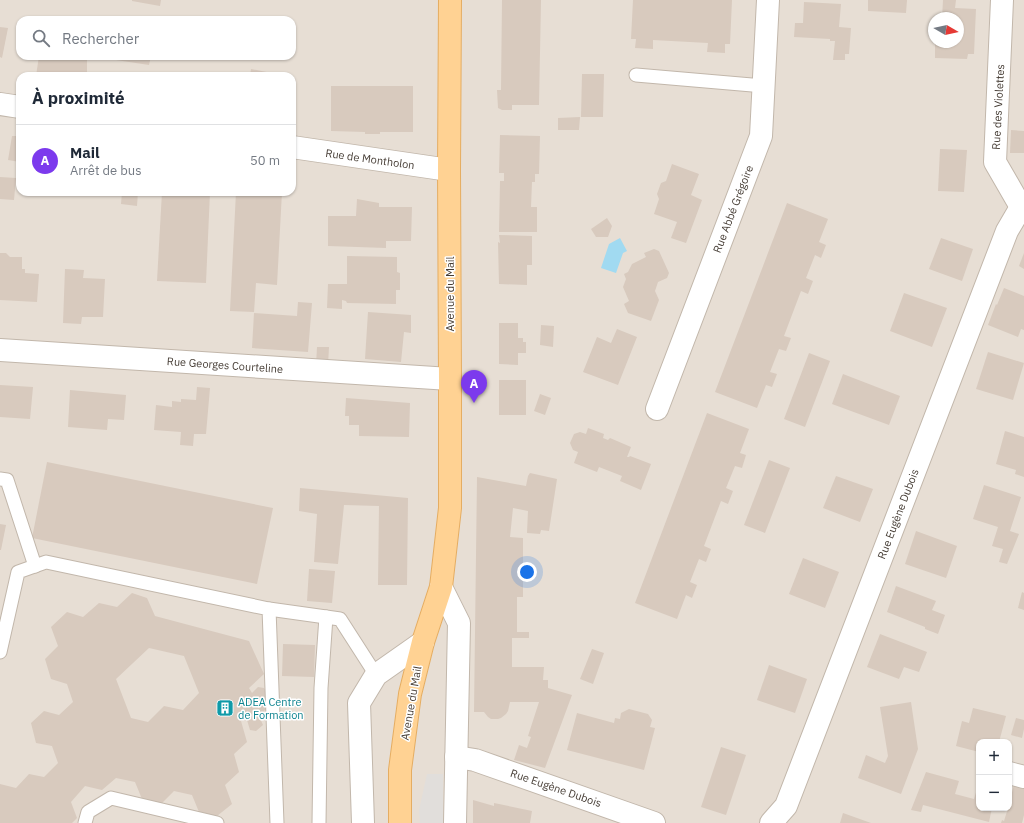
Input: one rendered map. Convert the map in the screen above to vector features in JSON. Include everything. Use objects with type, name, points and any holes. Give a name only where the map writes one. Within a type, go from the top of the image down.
[{"type":"main road","name":"Avenue du Mail","points":[[400,823],[400,770],[410,694],[423,642],[441,587],[450,508],[448,170],[450,0]]},
{"type":"street","name":"Rue Abbé Grégoire","points":[[657,409],[761,136],[768,0]]},
{"type":"street","name":"Rue des Violettes","points":[[1002,0],[995,162],[1023,206]]},
{"type":"street","points":[[0,104],[16,106]]},
{"type":"street","name":"Rue de Montholon","points":[[296,148],[448,170]]},
{"type":"street","name":"Rue Eugène Dubois","points":[[771,823],[786,806],[1006,231],[1023,206]]},
{"type":"street","name":"Rue Georges Courteline","points":[[0,350],[450,379]]},
{"type":"street","points":[[441,587],[459,623],[455,823]]},
{"type":"street","points":[[363,823],[358,703],[376,675],[423,642]]},
{"type":"street","name":"Rue Eugène Dubois","points":[[456,757],[475,760],[654,823]]},
{"type":"street","points":[[1012,774],[1024,777]]},
{"type":"lane","points":[[636,75],[764,86]]},
{"type":"lane","points":[[0,479],[7,480],[35,566]]},
{"type":"lane","points":[[0,652],[18,572],[46,562],[269,609],[340,619],[376,675]]},
{"type":"lane","points":[[269,609],[277,823]]},
{"type":"lane","points":[[319,823],[321,688],[326,617]]},
{"type":"lane","points":[[85,823],[88,812],[111,798],[218,823]]},
{"type":"shaded area","points":[[0,0],[1024,0],[1024,823],[0,823]]},
{"type":"shaded area","points":[[427,774],[443,774],[443,823],[420,823],[419,810]]},
{"type":"water","points":[[620,238],[627,251],[623,253],[616,273],[601,268],[609,244]]},
{"type":"building","points":[[132,0],[161,0],[160,6]]},
{"type":"building","points":[[502,0],[541,0],[539,105],[512,105],[512,110],[502,110],[498,108],[497,90],[501,90]]},
{"type":"building","points":[[633,0],[732,0],[730,44],[725,44],[725,53],[707,52],[708,43],[653,40],[653,49],[635,48],[636,39],[631,39]]},
{"type":"building","points":[[868,0],[907,0],[906,13],[868,11]]},
{"type":"building","points":[[943,0],[956,0],[955,8],[976,9],[974,54],[968,54],[967,59],[935,58],[935,48],[964,48],[964,12],[942,12]]},
{"type":"building","points":[[804,2],[841,4],[839,27],[851,28],[849,54],[845,54],[845,60],[833,60],[835,41],[830,41],[830,39],[794,37],[795,23],[803,23]]},
{"type":"building","points":[[0,27],[8,28],[2,58],[0,57]]},
{"type":"building","points":[[38,60],[87,60],[87,72],[37,72]]},
{"type":"building","points":[[116,60],[150,60],[149,65]]},
{"type":"building","points":[[251,69],[266,72],[251,72]]},
{"type":"building","points":[[582,74],[604,74],[603,117],[581,117]]},
{"type":"building","points":[[331,86],[413,86],[413,132],[380,132],[380,134],[365,134],[365,132],[331,131]]},
{"type":"building","points":[[580,117],[579,130],[558,130],[558,118]]},
{"type":"building","points":[[1011,130],[1024,131],[1024,153],[1010,153]]},
{"type":"building","points":[[500,135],[540,136],[539,174],[535,174],[535,182],[532,182],[531,207],[537,207],[537,232],[499,232],[500,181],[504,181],[504,173],[499,173]]},
{"type":"building","points":[[12,136],[16,136],[16,161],[8,160]]},
{"type":"building","points":[[940,149],[967,150],[964,192],[938,191]]},
{"type":"building","points":[[672,164],[699,174],[691,195],[702,200],[686,243],[671,238],[677,222],[654,214],[659,199],[657,194],[661,183],[666,181]]},
{"type":"building","points":[[0,177],[16,178],[14,200],[0,199]]},
{"type":"building","points":[[122,196],[138,196],[137,206],[121,204]]},
{"type":"building","points":[[162,196],[210,196],[206,283],[157,281]]},
{"type":"building","points":[[236,196],[282,196],[277,285],[256,283],[254,312],[230,311]]},
{"type":"building","points":[[357,199],[379,203],[379,207],[412,207],[411,241],[386,241],[386,248],[328,246],[328,216],[356,216]]},
{"type":"building","points":[[787,203],[828,219],[819,242],[826,245],[821,258],[815,255],[806,278],[813,281],[808,294],[801,291],[784,336],[791,338],[786,351],[779,349],[770,372],[777,374],[772,387],[766,385],[757,408],[715,392]]},
{"type":"building","points":[[607,218],[612,226],[608,237],[596,237],[591,229]]},
{"type":"building","points":[[499,235],[532,236],[532,265],[527,265],[527,285],[499,284]]},
{"type":"building","points":[[941,238],[973,249],[962,281],[929,269]]},
{"type":"building","points":[[654,249],[659,251],[669,273],[667,278],[658,282],[655,291],[659,300],[651,321],[628,313],[624,304],[629,301],[623,287],[626,279],[624,274],[628,272],[632,264],[646,257],[644,253]]},
{"type":"building","points":[[0,253],[6,253],[10,257],[22,257],[22,269],[25,269],[25,273],[39,274],[37,302],[0,300]]},
{"type":"building","points":[[1024,253],[1024,269],[1019,266]]},
{"type":"building","points":[[347,256],[397,257],[397,272],[400,273],[400,290],[396,290],[396,304],[347,303],[346,301],[342,300],[342,309],[327,308],[328,284],[347,284]]},
{"type":"building","points":[[65,269],[84,270],[83,278],[105,279],[103,317],[82,317],[81,324],[63,323]]},
{"type":"building","points":[[1004,288],[1024,296],[1024,330],[1021,329],[1018,337],[988,325]]},
{"type":"building","points":[[904,293],[947,308],[932,347],[890,331]]},
{"type":"building","points":[[298,302],[312,303],[308,352],[252,348],[254,313],[297,316]]},
{"type":"building","points":[[368,312],[411,315],[411,333],[404,332],[401,362],[365,359]]},
{"type":"building","points":[[499,323],[518,323],[518,338],[523,338],[523,342],[526,342],[526,353],[518,353],[518,365],[499,364]]},
{"type":"building","points":[[541,325],[554,326],[553,347],[540,345]]},
{"type":"building","points":[[617,329],[637,337],[618,385],[583,372],[597,337],[611,343]]},
{"type":"building","points":[[317,347],[329,347],[328,365],[316,365]]},
{"type":"building","points":[[988,352],[1024,363],[1013,400],[976,389]]},
{"type":"building","points":[[809,353],[830,361],[805,427],[784,419]]},
{"type":"building","points":[[843,374],[900,396],[889,425],[832,404]]},
{"type":"building","points":[[499,380],[526,380],[526,415],[499,415]]},
{"type":"building","points":[[0,385],[33,387],[30,419],[0,417]]},
{"type":"building","points":[[197,387],[210,388],[206,434],[194,434],[193,446],[180,445],[181,432],[154,430],[156,405],[172,407],[172,401],[181,402],[181,399],[196,400]]},
{"type":"building","points":[[70,390],[126,395],[124,420],[108,419],[107,430],[68,427]]},
{"type":"building","points":[[540,394],[551,398],[545,415],[534,411]]},
{"type":"building","points":[[346,398],[410,403],[409,437],[359,436],[359,425],[349,425],[349,416],[345,416]]},
{"type":"building","points":[[707,413],[749,429],[740,453],[746,455],[742,468],[735,466],[726,488],[733,491],[728,504],[721,501],[704,546],[711,549],[706,562],[699,559],[690,582],[697,585],[692,598],[686,595],[677,619],[635,603]]},
{"type":"building","points":[[588,428],[604,434],[603,438],[608,440],[610,438],[631,447],[627,457],[630,456],[651,464],[641,490],[620,481],[622,476],[599,467],[597,472],[574,463],[578,452],[573,450],[570,443],[574,434],[580,432],[586,434]]},
{"type":"building","points":[[1005,431],[1024,437],[1024,477],[1015,474],[1016,470],[996,464]]},
{"type":"building","points":[[769,460],[790,468],[765,533],[744,525]]},
{"type":"building","points":[[47,462],[273,508],[257,584],[32,538]]},
{"type":"building","points":[[530,473],[557,479],[549,531],[541,530],[540,534],[527,533],[528,511],[513,508],[510,537],[523,538],[523,597],[517,597],[517,632],[529,632],[529,638],[512,638],[512,667],[544,667],[543,680],[548,680],[548,688],[572,695],[545,768],[514,760],[519,745],[527,748],[531,737],[528,736],[539,702],[510,702],[506,714],[498,719],[491,719],[484,712],[474,712],[477,477],[526,486]]},
{"type":"building","points":[[836,476],[873,489],[860,522],[823,508]]},
{"type":"building","points":[[984,485],[1021,497],[1010,531],[1019,534],[1007,564],[999,562],[1003,549],[992,546],[998,527],[973,519]]},
{"type":"building","points":[[300,488],[408,498],[407,585],[378,585],[379,506],[344,505],[338,564],[314,562],[317,514],[299,511]]},
{"type":"building","points":[[0,524],[6,525],[1,550],[0,550]]},
{"type":"building","points":[[916,531],[957,546],[946,578],[905,564]]},
{"type":"building","points":[[803,558],[839,572],[825,608],[789,594]]},
{"type":"building","points":[[309,569],[335,571],[332,603],[307,601]]},
{"type":"building","points":[[896,586],[936,601],[932,610],[945,615],[938,634],[925,629],[925,627],[887,612]]},
{"type":"building","points":[[1022,592],[1024,593],[1024,610],[1018,608]]},
{"type":"building","name":"ADEA Centre de Formation","points":[[132,593],[147,598],[155,616],[249,641],[264,674],[249,688],[252,693],[258,687],[264,688],[269,697],[262,702],[266,709],[259,716],[263,725],[256,731],[250,730],[247,720],[241,721],[247,742],[234,754],[239,772],[225,785],[232,804],[217,816],[199,812],[192,795],[174,791],[162,803],[142,799],[135,782],[116,778],[102,790],[85,786],[71,802],[77,818],[72,823],[0,823],[0,784],[16,788],[29,774],[44,777],[58,763],[52,746],[36,743],[31,723],[44,711],[59,715],[73,702],[67,684],[51,679],[45,659],[58,646],[51,627],[67,612],[83,617],[99,603],[117,607]],"holes":[[[149,648],[184,656],[199,693],[183,710],[164,706],[148,722],[131,718],[116,679]]]},
{"type":"building","points":[[880,634],[927,652],[919,672],[904,667],[899,679],[867,667]]},
{"type":"building","points":[[283,644],[315,645],[314,677],[282,676]]},
{"type":"building","points":[[592,649],[604,653],[593,684],[580,679]]},
{"type":"building","points":[[769,665],[807,679],[795,713],[757,700]]},
{"type":"building","points":[[911,702],[918,749],[901,794],[858,778],[866,755],[885,763],[888,756],[880,707]]},
{"type":"building","points":[[973,708],[1006,716],[1000,739],[976,739],[976,751],[956,746],[962,721],[969,723]]},
{"type":"building","points":[[629,709],[648,714],[652,720],[650,727],[655,728],[644,770],[567,750],[577,713],[614,723],[615,718],[620,719],[621,713]]},
{"type":"building","points":[[1016,718],[1024,720],[1022,738],[1011,735]]},
{"type":"building","points":[[721,747],[746,755],[726,815],[701,807]]},
{"type":"building","points":[[926,772],[959,781],[955,794],[974,799],[976,792],[976,811],[991,811],[989,822],[923,805],[921,812],[911,810]]},
{"type":"building","points":[[1015,781],[1024,783],[1024,815],[1022,823],[1001,823],[1002,820],[1004,821],[1007,811],[1012,811],[1012,792]]},
{"type":"building","points":[[473,800],[494,806],[494,803],[532,811],[530,823],[473,823]]},
{"type":"building","points":[[843,813],[871,823],[840,823]]},
{"type":"place","name":"Mail","points":[[474,403]]},
{"type":"place","name":"ADEA Centre de Formation","points":[[225,708]]}]
